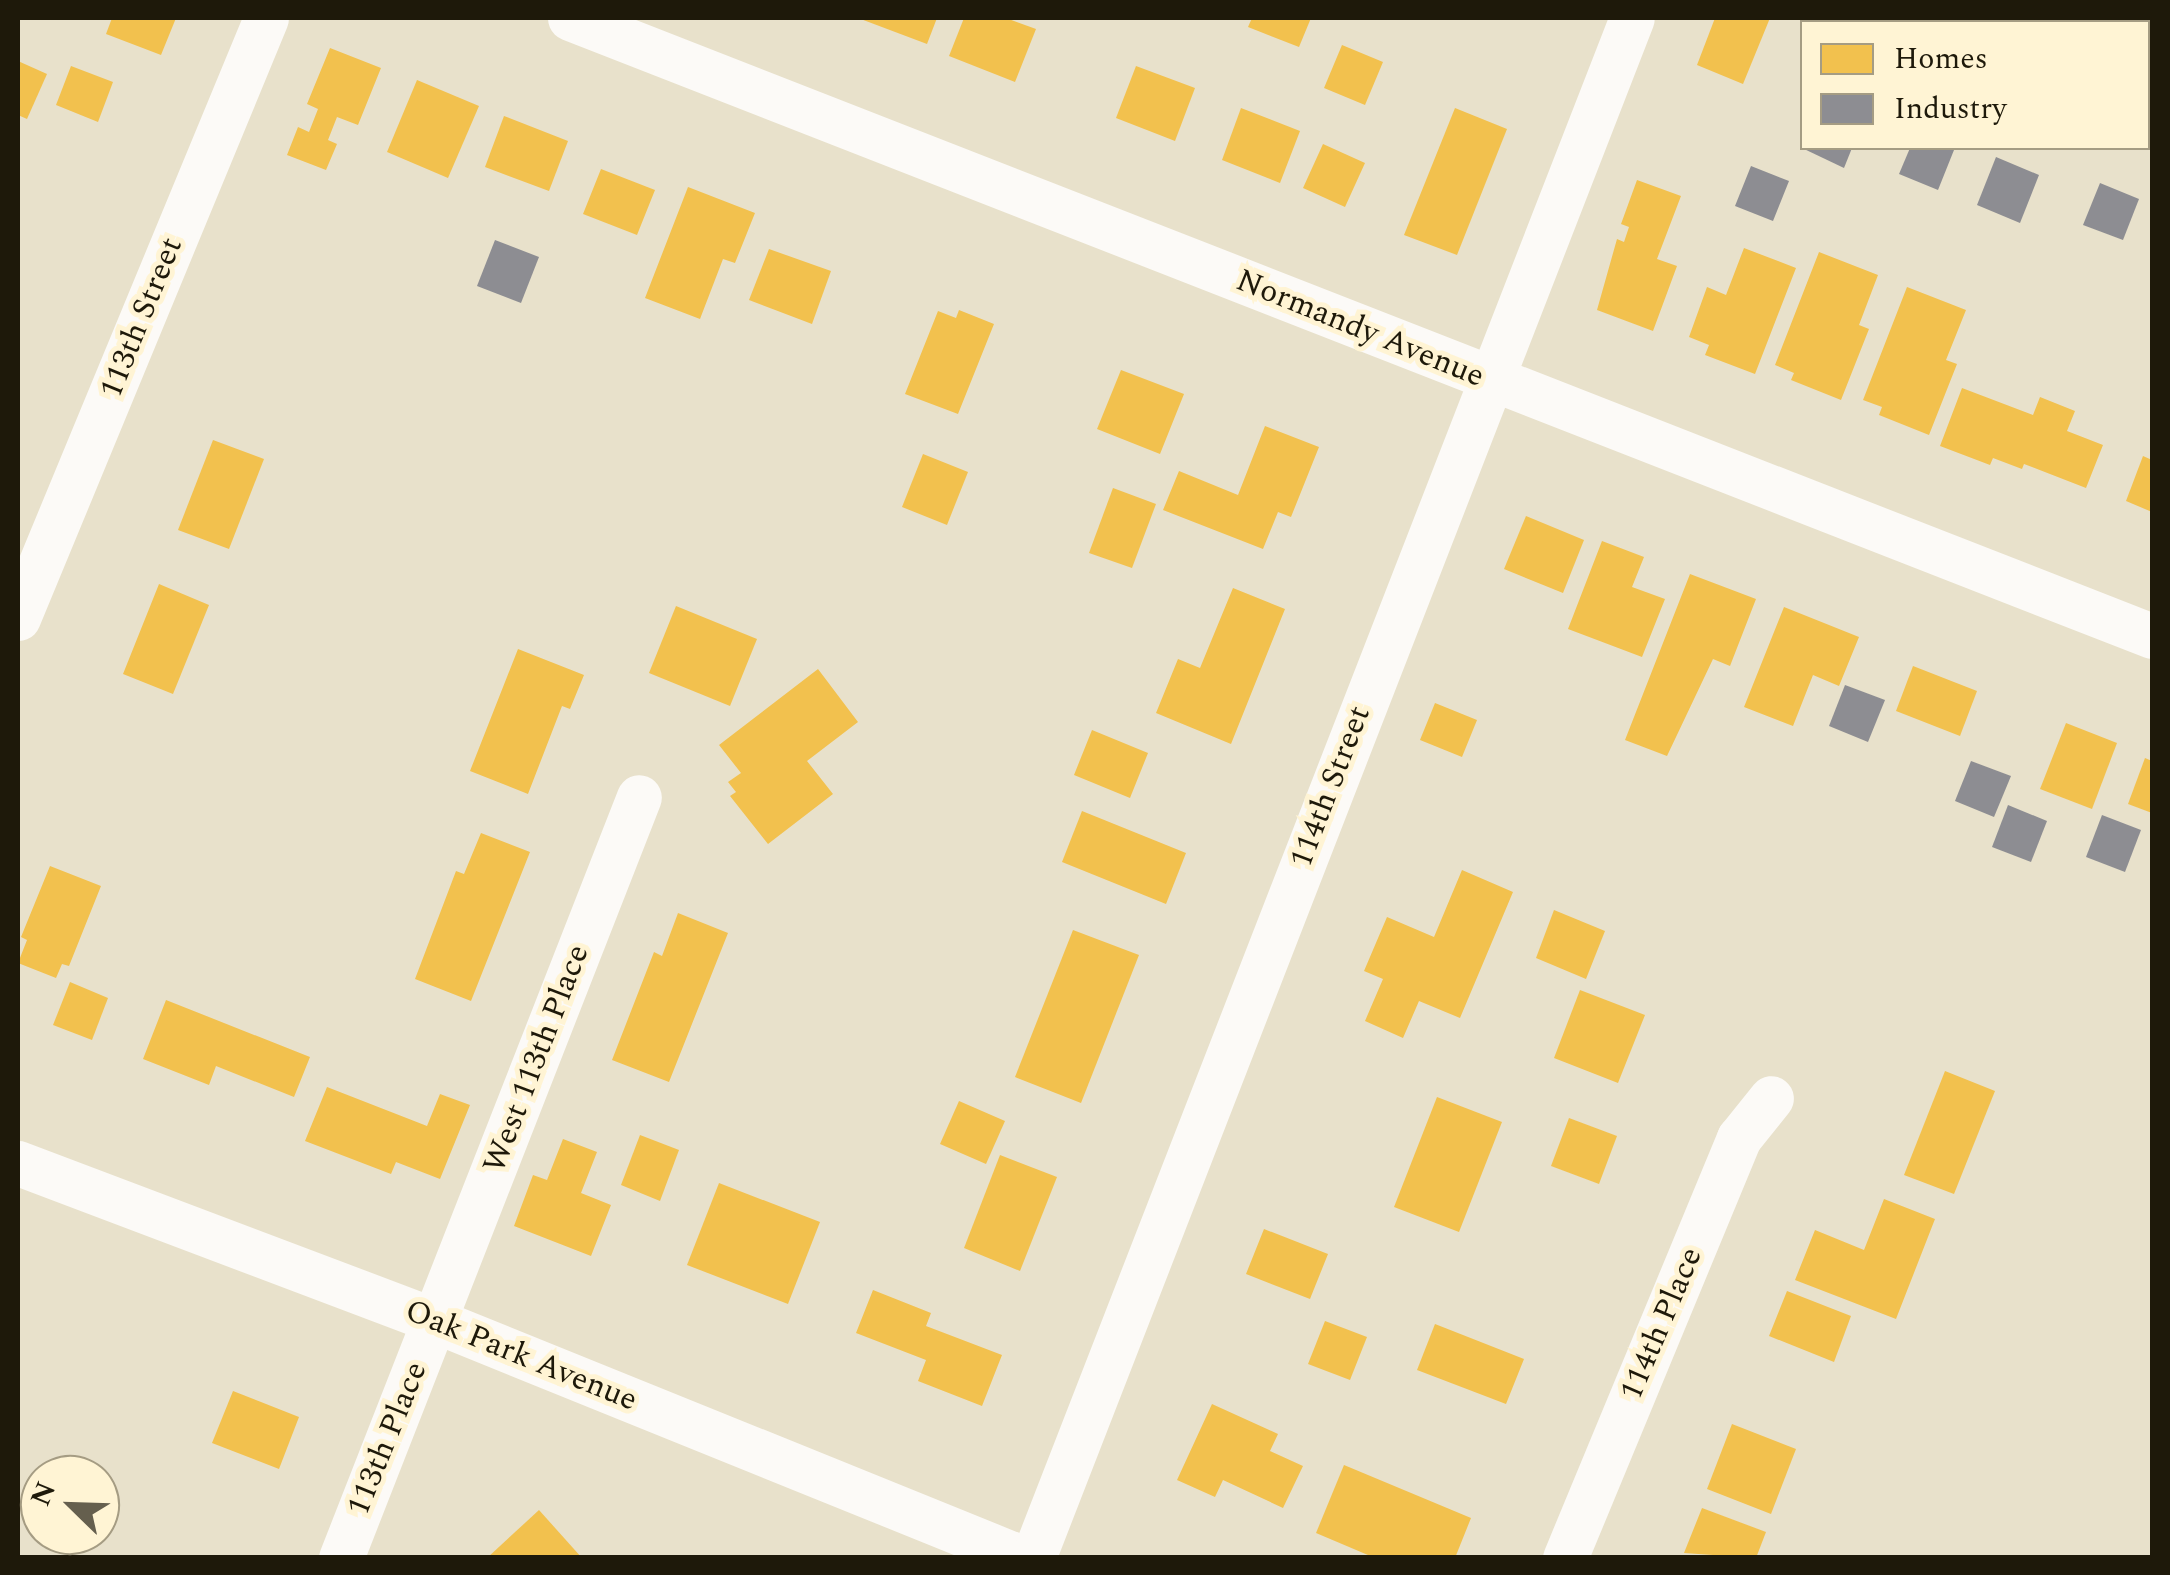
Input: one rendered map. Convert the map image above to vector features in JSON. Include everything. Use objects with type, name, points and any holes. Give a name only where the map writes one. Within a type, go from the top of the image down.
[{"type":"street","name":"113th Street","points":[[18,618],[266,18]]},
{"type":"street","name":"Normandy Avenue","points":[[570,18],[2152,636]]},
{"type":"street","name":"114th Street","points":[[1033,1558],[1632,18]]},
{"type":"street","name":"West 113th Place","points":[[436,1321],[639,798]]},
{"type":"street","name":"114th Place","points":[[1565,1558],[1740,1138],[1771,1098]]},
{"type":"street","name":"Oak Park Avenue","points":[[18,1163],[436,1321],[1022,1558]]},
{"type":"street","name":"113th Place","points":[[341,1558],[436,1321]]},
{"type":"building: Homes","points":[[112,18],[176,18],[161,55],[106,34]]},
{"type":"building: Homes","points":[[858,18],[937,18],[927,44]]},
{"type":"building: Homes","points":[[964,18],[1006,18],[1036,29],[1015,82],[949,56]]},
{"type":"building: Homes","points":[[1252,18],[1311,18],[1299,47],[1248,27]]},
{"type":"building: Homes","points":[[1715,18],[1770,18],[1743,84],[1697,65]]},
{"type":"building: Homes","points":[[1799,18],[1882,18],[1881,20]]},
{"type":"building: Homes","points":[[1907,18],[1970,18],[1938,20]]},
{"type":"building: Homes","points":[[1342,45],[1383,62],[1365,105],[1324,88]]},
{"type":"building: Homes","points":[[330,48],[381,68],[358,125],[337,117],[328,140],[337,144],[326,170],[287,155],[298,127],[309,132],[318,109],[307,104]]},
{"type":"building: Homes","points":[[18,61],[47,74],[27,119],[18,115]]},
{"type":"building: Homes","points":[[71,66],[113,82],[98,122],[56,105]]},
{"type":"building: Homes","points":[[1136,66],[1195,88],[1175,141],[1116,118]]},
{"type":"building: Homes","points":[[417,80],[479,106],[448,178],[387,152]]},
{"type":"building: Homes","points":[[1241,108],[1300,131],[1280,183],[1222,160]]},
{"type":"building: Homes","points":[[1455,108],[1507,129],[1457,255],[1404,235]]},
{"type":"building: Homes","points":[[504,116],[568,141],[549,191],[485,167]]},
{"type":"building: Homes","points":[[1323,144],[1365,163],[1345,207],[1303,188]]},
{"type":"building: Homes","points":[[601,169],[655,190],[637,235],[583,214]]},
{"type":"building: Homes","points":[[1637,180],[1681,196],[1657,259],[1677,266],[1653,331],[1597,310],[1617,239],[1624,242],[1629,227],[1621,224]]},
{"type":"building: Homes","points":[[688,187],[755,213],[735,263],[723,259],[700,319],[645,298]]},
{"type":"building: Homes","points":[[1744,248],[1796,268],[1755,374],[1705,355],[1709,345],[1689,337],[1707,287],[1726,295]]},
{"type":"building: Homes","points":[[769,249],[831,271],[812,324],[749,300]]},
{"type":"building: Homes","points":[[1819,252],[1878,275],[1859,325],[1869,329],[1841,400],[1791,380],[1794,373],[1775,365]]},
{"type":"building: Homes","points":[[1907,287],[1966,310],[1946,360],[1957,364],[1929,435],[1879,415],[1882,407],[1863,400]]},
{"type":"building: Homes","points":[[959,310],[994,324],[958,414],[905,394],[938,311],[956,318]]},
{"type":"building: Homes","points":[[1121,370],[1184,394],[1160,454],[1097,429]]},
{"type":"building: Homes","points":[[1962,388],[2033,415],[2040,397],[2075,411],[2067,431],[2103,445],[2086,488],[2024,464],[2022,469],[1993,458],[1990,465],[1940,446]]},
{"type":"building: Homes","points":[[1265,426],[1319,447],[1291,517],[1278,512],[1263,549],[1163,510],[1179,471],[1238,495]]},
{"type":"building: Homes","points":[[213,440],[264,459],[229,549],[178,530]]},
{"type":"building: Homes","points":[[923,454],[968,472],[947,525],[902,507]]},
{"type":"building: Homes","points":[[2143,456],[2152,460],[2152,512],[2126,501]]},
{"type":"building: Homes","points":[[1113,488],[1156,504],[1132,568],[1089,553]]},
{"type":"building: Homes","points":[[1526,516],[1584,540],[1563,593],[1504,569]]},
{"type":"building: Homes","points":[[1602,541],[1644,557],[1632,587],[1665,599],[1642,657],[1568,629]]},
{"type":"building: Homes","points":[[1690,574],[1756,599],[1730,666],[1713,659],[1667,756],[1625,740]]},
{"type":"building: Homes","points":[[159,584],[209,605],[173,694],[123,674]]},
{"type":"building: Homes","points":[[1233,588],[1285,609],[1231,744],[1156,713],[1178,659],[1200,668]]},
{"type":"building: Homes","points":[[676,606],[757,639],[730,706],[649,673]]},
{"type":"building: Homes","points":[[1784,607],[1859,637],[1839,686],[1813,675],[1793,726],[1744,707]]},
{"type":"building: Homes","points":[[518,649],[584,675],[570,709],[562,706],[528,794],[470,771]]},
{"type":"building: Homes","points":[[1913,666],[1977,691],[1960,736],[1896,711]]},
{"type":"building: Homes","points":[[818,669],[858,722],[807,761],[833,794],[768,844],[730,796],[736,792],[728,782],[741,773],[719,745]]},
{"type":"building: Homes","points":[[1435,703],[1477,720],[1462,757],[1420,740]]},
{"type":"building: Homes","points":[[2066,723],[2117,743],[2092,809],[2040,789]]},
{"type":"building: Homes","points":[[1092,730],[1148,753],[1130,798],[1074,775]]},
{"type":"building: Homes","points":[[2145,758],[2152,761],[2152,813],[2128,804]]},
{"type":"building: Homes","points":[[1082,811],[1186,853],[1166,904],[1062,862]]},
{"type":"building: Homes","points":[[481,833],[530,852],[471,1001],[415,979],[456,871],[464,874]]},
{"type":"building: Homes","points":[[50,866],[101,886],[69,966],[62,964],[56,978],[18,963],[27,940],[21,937]]},
{"type":"building: Homes","points":[[1462,870],[1513,892],[1460,1018],[1419,1001],[1403,1038],[1365,1021],[1383,979],[1364,971],[1387,917],[1434,937]]},
{"type":"building: Homes","points":[[1554,910],[1605,931],[1586,979],[1536,958]]},
{"type":"building: Homes","points":[[678,913],[728,933],[669,1082],[612,1060],[654,952],[662,956]]},
{"type":"building: Homes","points":[[1073,930],[1139,955],[1081,1103],[1015,1077]]},
{"type":"building: Homes","points":[[70,982],[108,998],[92,1040],[53,1025]]},
{"type":"building: Homes","points":[[1580,990],[1645,1015],[1618,1083],[1554,1058]]},
{"type":"building: Homes","points":[[166,1000],[310,1057],[294,1097],[216,1066],[209,1085],[143,1059]]},
{"type":"building: Homes","points":[[1945,1071],[1995,1091],[1954,1194],[1904,1175]]},
{"type":"building: Homes","points":[[327,1087],[427,1126],[440,1094],[470,1105],[440,1179],[396,1162],[391,1174],[305,1141]]},
{"type":"building: Homes","points":[[1437,1097],[1502,1122],[1459,1232],[1394,1207]]},
{"type":"building: Homes","points":[[959,1101],[1005,1121],[986,1164],[940,1144]]},
{"type":"building: Homes","points":[[1569,1118],[1617,1136],[1599,1184],[1551,1166]]},
{"type":"building: Homes","points":[[640,1135],[679,1150],[660,1201],[621,1185]]},
{"type":"building: Homes","points":[[563,1139],[597,1152],[581,1193],[611,1205],[591,1256],[514,1226],[533,1175],[547,1180]]},
{"type":"building: Homes","points":[[1000,1155],[1057,1177],[1020,1271],[964,1248]]},
{"type":"building: Homes","points":[[719,1183],[820,1222],[788,1304],[687,1265]]},
{"type":"building: Homes","points":[[1884,1199],[1935,1219],[1896,1319],[1795,1280],[1815,1230],[1864,1250]]},
{"type":"building: Homes","points":[[1264,1229],[1328,1254],[1310,1299],[1246,1274]]},
{"type":"building: Homes","points":[[873,1290],[931,1313],[926,1326],[1002,1355],[982,1406],[918,1381],[926,1360],[856,1333]]},
{"type":"building: Homes","points":[[1787,1291],[1851,1316],[1834,1362],[1769,1336]]},
{"type":"building: Homes","points":[[1325,1321],[1367,1337],[1350,1380],[1308,1364]]},
{"type":"building: Homes","points":[[1435,1324],[1524,1359],[1506,1404],[1417,1370]]},
{"type":"building: Homes","points":[[233,1391],[299,1417],[279,1469],[212,1443]]},
{"type":"building: Homes","points":[[1212,1404],[1278,1434],[1270,1451],[1303,1466],[1283,1508],[1223,1480],[1215,1497],[1177,1480]]},
{"type":"building: Homes","points":[[1732,1424],[1796,1449],[1771,1514],[1707,1489]]},
{"type":"building: Homes","points":[[1344,1465],[1471,1518],[1455,1558],[1375,1558],[1316,1533]]},
{"type":"building: Homes","points":[[1702,1508],[1766,1532],[1756,1558],[1684,1553]]},
{"type":"building: Homes","points":[[539,1510],[582,1558],[487,1558]]},
{"type":"building: Industry","points":[[1806,150],[1851,150],[1844,168]]},
{"type":"building: Industry","points":[[1909,150],[1954,150],[1938,190],[1899,174]]},
{"type":"building: Industry","points":[[1996,157],[2039,175],[2020,223],[1977,205]]},
{"type":"building: Industry","points":[[1751,166],[1789,181],[1773,221],[1735,206]]},
{"type":"building: Industry","points":[[2100,183],[2139,199],[2123,240],[2083,225]]},
{"type":"building: Industry","points":[[495,240],[539,257],[521,303],[477,286]]},
{"type":"building: Industry","points":[[1845,685],[1885,700],[1868,742],[1829,726]]},
{"type":"building: Industry","points":[[1971,761],[2011,776],[1994,817],[1955,801]]},
{"type":"building: Industry","points":[[2008,805],[2047,821],[2031,862],[1992,847]]},
{"type":"building: Industry","points":[[2102,815],[2141,830],[2125,872],[2086,857]]}]
